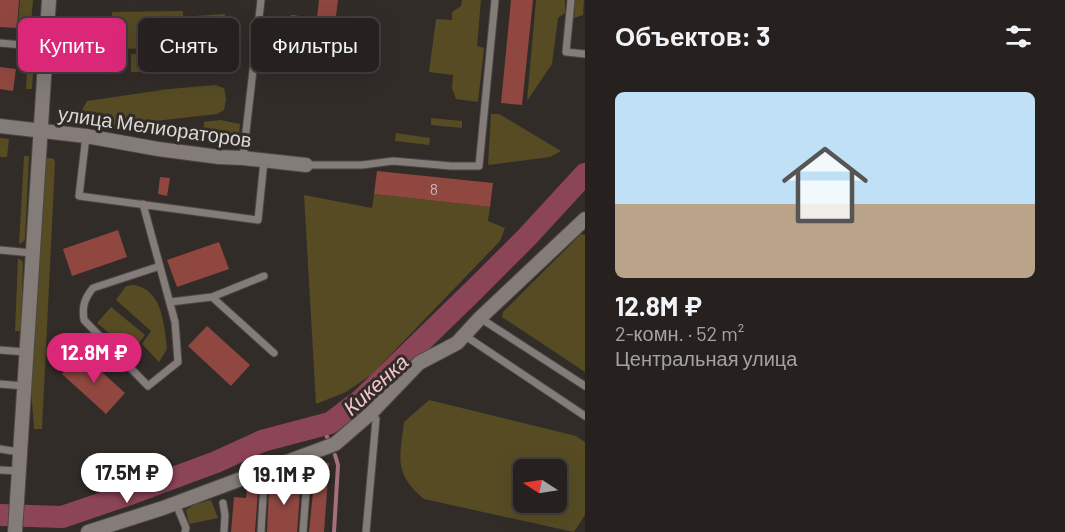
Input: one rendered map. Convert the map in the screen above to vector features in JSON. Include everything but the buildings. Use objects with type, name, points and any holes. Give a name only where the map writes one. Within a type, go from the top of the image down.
[{"type":"street","points":[[47,18],[49,0]]},
{"type":"street","points":[[15,532],[43,72]]},
{"type":"street","name":"улица Мелиораторов","points":[[0,126],[86,136],[219,157],[306,165]]},
{"type":"street","points":[[88,532],[176,504],[335,444],[371,413],[419,363],[457,343],[480,318],[585,219]]},
{"type":"lane","points":[[259,18],[261,0]]},
{"type":"lane","points":[[306,165],[362,165],[393,161],[480,166],[495,0]]},
{"type":"lane","points":[[571,0],[566,52],[585,54]]},
{"type":"lane","points":[[0,43],[18,45]]},
{"type":"lane","points":[[243,158],[252,72]]},
{"type":"lane","points":[[86,136],[79,196],[258,220],[264,160]]},
{"type":"lane","points":[[143,204],[170,302],[175,322],[178,362],[148,386],[84,320],[82,309],[86,297],[93,288],[160,266]]},
{"type":"lane","points":[[0,250],[32,253]]},
{"type":"lane","points":[[170,302],[212,297],[264,276]]},
{"type":"lane","points":[[212,297],[274,353]]},
{"type":"lane","points":[[480,318],[585,386]]},
{"type":"lane","points":[[464,335],[585,416]]},
{"type":"lane","points":[[0,350],[26,352]]},
{"type":"lane","points":[[0,384],[24,386]]},
{"type":"lane","points":[[366,532],[376,419],[371,413]]},
{"type":"lane","points":[[0,449],[20,452]]},
{"type":"lane","points":[[0,470],[18,471]]},
{"type":"lane","points":[[261,471],[264,482],[261,532]]},
{"type":"lane","points":[[303,532],[307,478]]},
{"type":"lane","points":[[223,503],[224,532]]},
{"type":"lane","points":[[176,504],[186,528],[185,532]]},
{"type":"shaded area","points":[[20,0],[33,0],[32,18],[19,18]]},
{"type":"shaded area","points":[[462,0],[481,0],[477,46],[484,48],[478,102],[456,99],[452,88],[453,75],[429,72],[436,19],[452,20],[452,12],[461,6]]},
{"type":"shaded area","points":[[536,0],[565,0],[565,13],[558,18],[552,64],[527,101]]},
{"type":"shaded area","points":[[575,0],[584,0],[583,15],[574,18]]},
{"type":"shaded area","points":[[183,11],[183,18],[138,18],[138,49],[126,49],[126,18],[112,18],[112,12]]},
{"type":"shaded area","points":[[225,14],[225,18],[194,18],[194,16]]},
{"type":"shaded area","points":[[131,54],[138,54],[138,72],[131,72]]},
{"type":"shaded area","points":[[27,72],[33,72],[32,89],[26,89]]},
{"type":"shaded area","points":[[215,85],[224,88],[226,99],[224,110],[217,114],[111,126],[102,120],[84,118],[82,110],[87,101]]},
{"type":"shaded area","points":[[491,114],[499,114],[561,151],[550,157],[488,165]]},
{"type":"shaded area","points":[[431,118],[462,121],[462,128],[431,125]]},
{"type":"shaded area","points":[[220,120],[240,124],[239,135],[230,134],[230,138],[217,138],[203,134],[204,122]]},
{"type":"shaded area","points":[[396,133],[430,138],[429,145],[395,141]]},
{"type":"shaded area","points":[[0,138],[9,139],[7,157],[0,157]]},
{"type":"shaded area","points":[[24,156],[29,156],[25,239],[19,244]]},
{"type":"shaded area","points":[[43,157],[54,159],[55,163],[42,429],[34,429],[31,388]]},
{"type":"shaded area","points":[[374,194],[490,207],[488,221],[505,228],[500,241],[372,374],[346,392],[316,404],[304,195],[372,208]]},
{"type":"shaded area","points":[[581,234],[585,235],[585,372],[502,317],[503,312]]},
{"type":"shaded area","points":[[18,258],[23,262],[21,331],[15,331]]},
{"type":"shaded area","points":[[134,285],[144,288],[151,294],[160,310],[167,349],[159,362],[142,344],[151,331],[116,300],[126,286]]},
{"type":"shaded area","points":[[111,307],[145,335],[132,352],[97,323]]},
{"type":"shaded area","points":[[429,400],[576,436],[585,442],[585,515],[574,532],[424,499],[407,481],[400,455],[404,422]]},
{"type":"shaded area","points":[[211,500],[218,518],[189,524],[186,510],[195,504]]},
{"type":"waterway","name":"Кикенка","points":[[0,515],[62,517],[216,462],[262,441],[330,423],[362,399],[474,290],[585,174]]},
{"type":"waterway","points":[[323,426],[329,442]]},
{"type":"waterway","points":[[334,532],[338,465],[335,455]]}]
